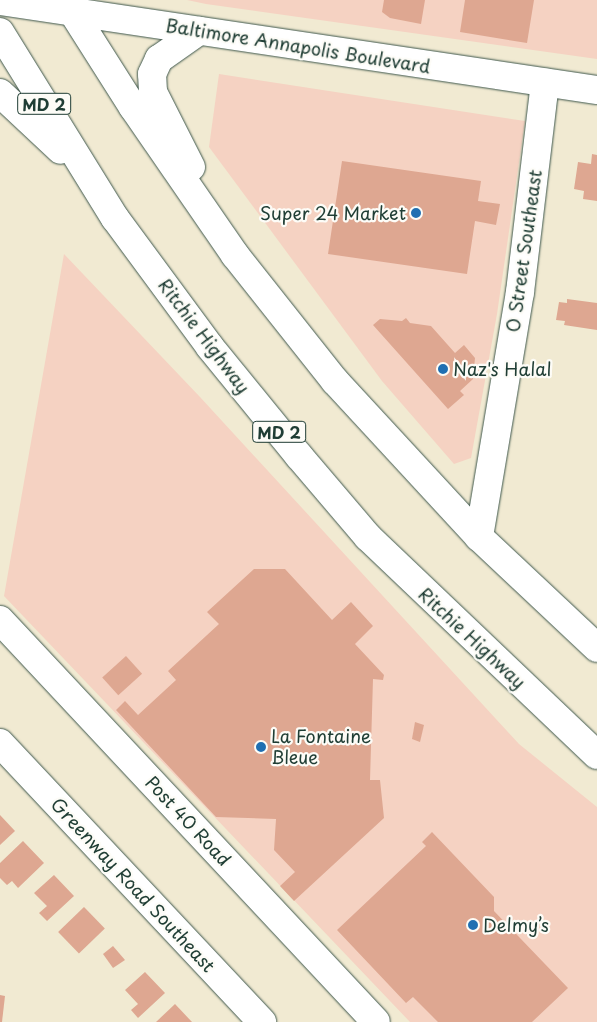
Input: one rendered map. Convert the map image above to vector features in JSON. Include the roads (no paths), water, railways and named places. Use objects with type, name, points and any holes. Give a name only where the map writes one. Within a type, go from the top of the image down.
[{"type":"main road","name":"Baltimore Annapolis Boulevard","points":[[0,1],[69,6],[199,30],[597,90]]},
{"type":"main road","points":[[69,6],[133,107],[235,255],[348,396],[479,537],[597,648]]},
{"type":"main road","points":[[199,30],[159,59],[152,74],[153,92],[235,255]]},
{"type":"main road","name":"Ritchie Highway","points":[[0,32],[88,176],[210,347],[368,537],[597,756]]},
{"type":"main road","name":"O Street Southeast","points":[[479,537],[520,292],[545,82]]},
{"type":"main road","points":[[0,94],[88,176]]},
{"type":"main road","name":"Post 40 Road","points":[[0,620],[376,1022]]},
{"type":"main road","name":"Greenway Road Southeast","points":[[2,745],[262,1022]]},
{"type":"place","name":"Super 24 Market","points":[[416,213]]},
{"type":"place","name":"Naz's Halal","points":[[443,369]]},
{"type":"place","name":"La Fontaine Bleue","points":[[261,747]]},
{"type":"place","name":"Delmy’s","points":[[473,925]]}]
